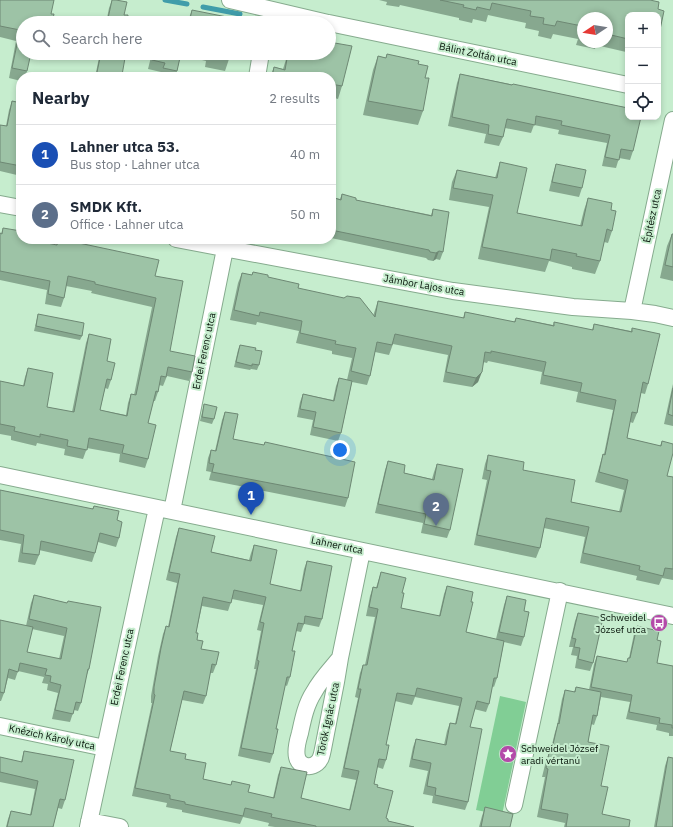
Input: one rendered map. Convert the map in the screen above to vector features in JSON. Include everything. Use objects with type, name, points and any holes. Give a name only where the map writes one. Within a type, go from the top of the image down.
[{"type":"street","name":"Bálint Zoltán utca","points":[[230,0],[268,11],[293,16]]},
{"type":"street","name":"Bálint Zoltán utca","points":[[336,25],[625,84]]},
{"type":"street","points":[[258,72],[260,60]]},
{"type":"street","name":"Építész utca","points":[[632,311],[673,120]]},
{"type":"street","points":[[0,204],[16,207]]},
{"type":"street","name":"Jámbor Lajos utca","points":[[226,244],[453,291],[573,307],[632,311],[673,318]]},
{"type":"street","name":"Erdei Ferenc utca","points":[[89,824],[105,748],[164,509],[226,244]]},
{"type":"street","name":"Lahner utca","points":[[0,475],[560,591],[673,616]]},
{"type":"street","name":"Török Ignác utca","points":[[340,658],[316,687],[306,709],[297,751],[298,759],[306,766],[316,764],[322,753],[362,551]]},
{"type":"street","points":[[514,805],[560,591]]},
{"type":"street","name":"Knézich Károly utca","points":[[0,726],[105,748]]},
{"type":"street","points":[[89,824],[120,827]]},
{"type":"green space","points":[[500,696],[526,702],[502,815],[476,810]]},
{"type":"building","points":[[0,0],[54,0],[51,14],[54,14],[54,16],[16,16],[16,29],[0,26]]},
{"type":"building","points":[[112,0],[127,2],[124,15],[128,16],[109,16]]},
{"type":"building","points":[[440,0],[650,0],[659,2],[658,9],[664,11],[661,25],[661,12],[625,12],[625,38],[613,35],[613,12],[577,12],[577,25],[557,21],[555,26],[543,24],[544,18],[530,16],[531,11],[492,3],[490,10],[477,7],[476,10],[463,7],[464,5]]},
{"type":"building","points":[[192,10],[222,16],[191,16]]},
{"type":"building","points":[[336,43],[352,46],[342,86],[336,85],[336,72],[273,72],[274,67],[285,70],[287,60],[336,60]]},
{"type":"building","points":[[16,49],[16,60],[29,60],[27,71],[12,68]]},
{"type":"building","points":[[387,54],[419,61],[418,64],[428,66],[425,78],[429,78],[423,111],[368,101],[378,56],[386,58]]},
{"type":"building","points":[[100,60],[125,60],[123,72],[97,72]]},
{"type":"building","points":[[152,60],[179,60],[177,71],[163,68],[165,63]]},
{"type":"building","points":[[460,74],[625,107],[625,120],[640,120],[633,151],[621,149],[619,160],[605,157],[610,135],[561,125],[562,121],[536,116],[535,125],[507,119],[503,137],[488,134],[489,125],[452,117]]},
{"type":"building","points":[[12,101],[16,102],[16,165],[0,162],[0,125],[7,126]]},
{"type":"building","points":[[500,162],[527,168],[517,213],[582,226],[588,198],[612,203],[611,210],[616,211],[612,231],[607,229],[600,261],[576,256],[577,254],[552,249],[550,260],[482,247],[493,195],[453,188],[457,170],[497,178]]},
{"type":"building","points":[[556,164],[586,170],[582,188],[552,182]]},
{"type":"building","points":[[342,194],[356,198],[356,200],[432,216],[433,209],[449,212],[443,252],[430,252],[429,250],[336,231],[336,198],[341,200]]},
{"type":"building","points":[[3,228],[16,230],[16,244],[84,244],[159,260],[155,276],[183,281],[170,351],[195,356],[192,372],[168,367],[166,377],[161,376],[158,392],[156,391],[148,423],[156,425],[148,459],[122,453],[124,445],[89,438],[87,450],[67,446],[68,440],[40,434],[40,437],[14,431],[15,427],[0,424],[0,381],[24,386],[28,368],[53,373],[47,407],[74,412],[89,334],[111,339],[107,361],[115,363],[111,380],[107,379],[100,410],[127,416],[131,394],[136,395],[156,298],[95,284],[95,282],[68,276],[64,298],[48,294],[50,281],[0,271],[0,233],[2,234]]},
{"type":"building","points":[[673,234],[673,267],[665,265]]},
{"type":"building","points":[[253,272],[299,284],[298,288],[344,298],[347,296],[360,298],[375,317],[378,301],[464,318],[465,312],[515,322],[516,318],[554,326],[554,322],[593,330],[594,324],[632,332],[632,328],[660,334],[648,384],[643,382],[637,413],[632,412],[627,438],[661,446],[662,441],[673,444],[673,453],[667,476],[673,477],[673,569],[665,568],[663,576],[639,570],[640,566],[583,553],[589,527],[546,518],[540,548],[477,535],[491,471],[486,470],[488,455],[524,462],[523,470],[575,480],[571,502],[621,512],[628,480],[599,472],[603,454],[605,455],[616,400],[580,392],[582,383],[543,375],[546,362],[491,351],[491,353],[485,352],[482,372],[476,378],[446,372],[452,346],[395,334],[392,345],[377,342],[370,376],[351,371],[356,348],[335,344],[336,341],[300,333],[302,321],[260,312],[259,316],[234,310],[242,273],[252,275]]},
{"type":"building","points":[[38,314],[84,323],[82,336],[36,326]]},
{"type":"building","points":[[240,345],[256,348],[255,350],[262,351],[259,365],[252,364],[252,366],[236,362]]},
{"type":"building","points":[[339,378],[352,381],[341,433],[313,427],[316,412],[300,409],[303,394],[334,401]]},
{"type":"building","points":[[673,388],[673,416],[668,414]]},
{"type":"building","points":[[204,404],[217,407],[214,419],[202,417]]},
{"type":"building","points":[[225,412],[238,414],[233,439],[264,445],[265,442],[355,462],[348,498],[212,472],[214,464],[209,463],[211,450],[216,451]]},
{"type":"building","points":[[388,461],[405,465],[404,473],[434,480],[437,464],[463,469],[450,530],[424,524],[426,514],[378,504]]},
{"type":"building","points":[[0,490],[93,509],[94,506],[119,511],[117,520],[122,522],[119,538],[100,533],[95,553],[41,541],[39,555],[22,553],[24,535],[0,530]]},
{"type":"building","points":[[179,528],[215,536],[211,552],[251,561],[254,545],[277,550],[270,584],[301,591],[307,561],[332,566],[322,619],[305,616],[304,624],[298,623],[292,651],[295,651],[290,677],[287,677],[276,729],[278,729],[273,754],[241,748],[259,661],[257,660],[264,623],[260,622],[266,597],[234,590],[231,603],[203,597],[196,633],[198,633],[197,640],[203,641],[201,649],[219,652],[216,665],[212,664],[206,696],[184,691],[170,751],[186,754],[185,759],[206,763],[203,779],[231,785],[232,781],[250,785],[248,792],[274,798],[281,767],[307,772],[301,798],[350,810],[359,771],[344,768],[361,689],[358,689],[363,665],[367,665],[378,609],[369,607],[373,587],[377,588],[381,572],[406,578],[402,593],[404,593],[401,608],[440,616],[447,586],[473,592],[471,602],[473,602],[466,632],[504,641],[497,678],[494,678],[489,704],[477,701],[470,727],[482,729],[468,802],[435,795],[436,788],[427,786],[431,763],[412,759],[416,739],[446,745],[450,723],[456,724],[462,698],[417,688],[415,696],[397,693],[386,745],[389,745],[386,760],[379,759],[374,784],[378,785],[377,787],[393,791],[386,818],[388,821],[414,827],[316,827],[271,817],[272,814],[245,808],[243,816],[185,804],[185,802],[170,799],[170,795],[135,788],[155,695],[154,687],[161,648],[166,626],[169,627],[180,574],[169,572]]},
{"type":"building","points":[[34,595],[67,603],[68,601],[101,607],[81,703],[76,702],[73,714],[55,710],[61,685],[50,682],[51,676],[45,675],[47,669],[20,663],[18,672],[9,669],[4,693],[0,692],[0,620],[33,627],[27,652],[61,659],[67,628],[29,619]]},
{"type":"building","points":[[507,596],[526,600],[524,611],[529,612],[524,637],[499,632]]},
{"type":"building","points":[[578,613],[603,618],[593,663],[578,659],[580,648],[574,647],[576,639],[572,638]]},
{"type":"building","points":[[637,626],[659,631],[657,640],[661,641],[657,663],[673,666],[673,728],[672,725],[659,723],[660,718],[629,712],[632,695],[591,687],[597,656],[627,662],[628,658],[630,658]]},
{"type":"building","points":[[576,687],[601,692],[597,716],[593,715],[588,742],[609,746],[601,786],[608,787],[602,814],[630,820],[629,827],[566,827],[568,814],[541,809],[548,769],[546,768],[549,753],[551,753],[558,723],[559,724],[565,690],[575,692]]},
{"type":"building","points":[[24,751],[74,760],[65,800],[60,799],[53,827],[7,827],[11,811],[31,815],[38,781],[0,772],[0,757],[22,762]]},
{"type":"building","points":[[668,757],[673,758],[673,827],[656,827]]},
{"type":"building","points":[[485,807],[513,814],[510,827],[481,827]]},
{"type":"waterway","points":[[165,0],[187,4]]},
{"type":"waterway","points":[[203,7],[240,14]]},
{"type":"place","name":"Lahner utca 53.","points":[[251,515]]},
{"type":"place","name":"SMDK Kft.","points":[[436,526]]},
{"type":"place","name":"Schweidel József utca","points":[[659,623]]},
{"type":"place","name":"Schweidel József aradi vértanú","points":[[508,754]]}]
